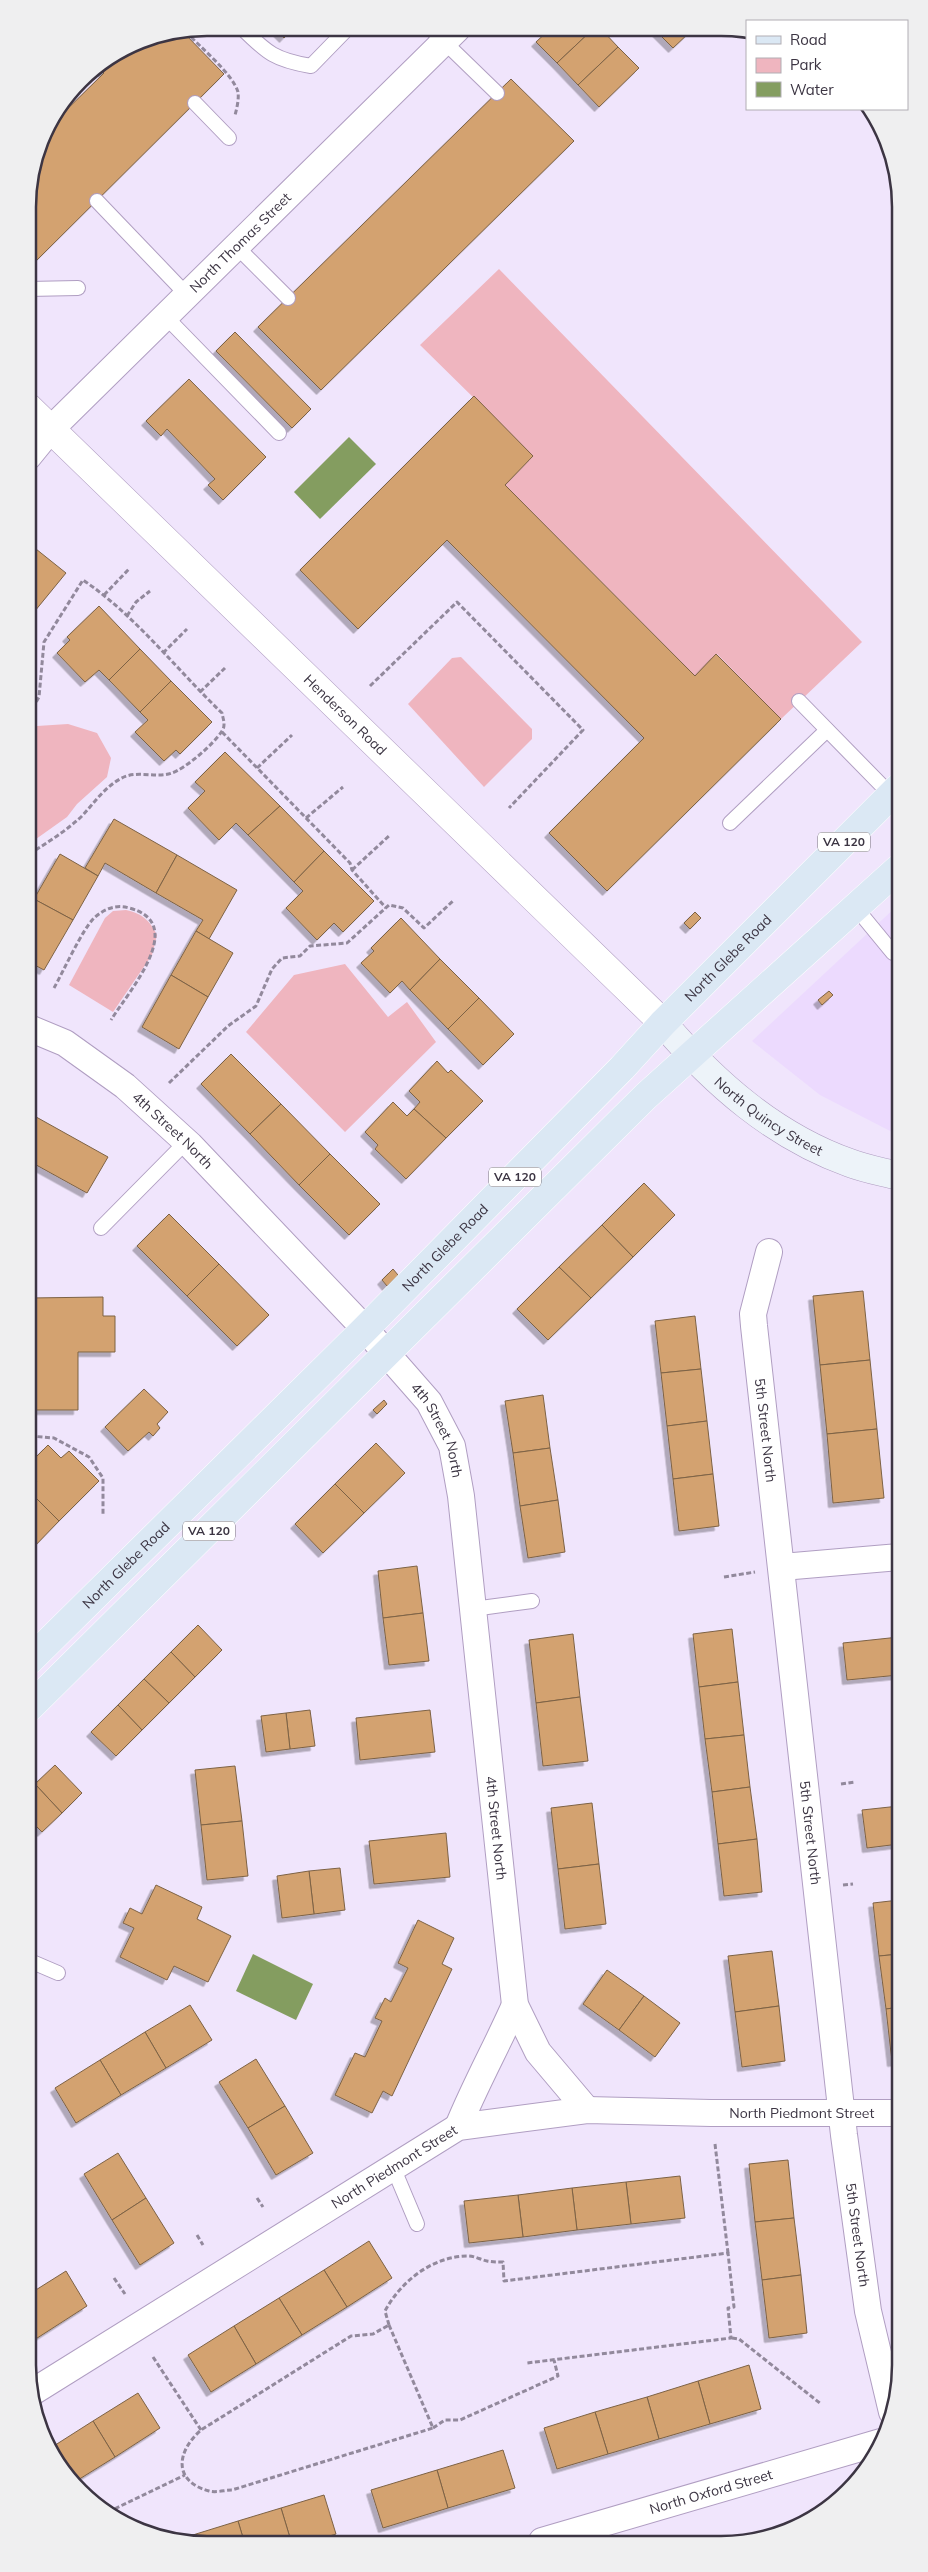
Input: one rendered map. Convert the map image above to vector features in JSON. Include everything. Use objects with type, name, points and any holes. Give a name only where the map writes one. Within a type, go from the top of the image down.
[{"type":"main road","name":"North Glebe Road","points":[[36,1654],[365,1329],[622,1068],[663,1023],[892,794]]},
{"type":"main road","name":"VA 120","points":[[36,1701],[388,1355],[646,1096],[892,874]]},
{"type":"main road","name":"North Quincy Street","points":[[663,1023],[719,1084],[752,1111],[800,1140],[850,1164],[892,1174]]},
{"type":"street","name":"North Thomas Street","points":[[37,446],[50,430],[236,246],[441,37]]},
{"type":"street","name":"Henderson Road","points":[[37,416],[663,1023]]},
{"type":"street","name":"4th Street North","points":[[37,1031],[65,1044],[125,1086],[186,1142],[388,1355],[429,1402],[452,1446],[462,1496],[515,2005],[538,2052],[586,2110]]},
{"type":"street","name":"5th Street North","points":[[768,1252],[753,1314],[843,2112],[868,2311],[888,2396]]},
{"type":"street","points":[[782,1567],[891,1558]]},
{"type":"street","name":"4th Street North","points":[[458,2126],[473,2089],[495,2051],[515,2005]]},
{"type":"street","name":"North Piedmont Street","points":[[39,2388],[458,2126],[586,2110],[711,2113],[891,2113]]},
{"type":"street","name":"North Oxford Street","points":[[559,2536],[871,2445]]},
{"type":"lane","points":[[251,37],[267,52],[287,62],[311,66],[340,37]]},
{"type":"lane","points":[[447,37],[498,93]]},
{"type":"lane","points":[[195,103],[229,138]]},
{"type":"lane","points":[[97,201],[187,295]]},
{"type":"lane","points":[[236,246],[288,298]]},
{"type":"lane","points":[[37,289],[78,288]]},
{"type":"lane","points":[[165,316],[279,433]]},
{"type":"lane","points":[[799,701],[827,730],[892,790]]},
{"type":"lane","points":[[730,823],[827,730]]},
{"type":"lane","points":[[856,908],[892,951]]},
{"type":"lane","points":[[100,1228],[186,1142]]},
{"type":"lane","points":[[473,1609],[532,1601]]},
{"type":"lane","points":[[36,1964],[58,1974]]},
{"type":"lane","points":[[394,2167],[417,2224]]},
{"type":"path","points":[[191,38],[232,80],[238,92],[238,107],[234,117]]},
{"type":"path","points":[[104,595],[129,570]]},
{"type":"path","points":[[37,701],[39,697],[44,642],[83,580],[104,595],[126,616],[222,713],[224,725],[222,731],[195,758],[172,774],[139,773],[121,778],[104,791],[81,816],[59,835],[37,849]]},
{"type":"path","points":[[126,616],[136,602],[150,591]]},
{"type":"path","points":[[370,686],[457,602],[583,730],[509,808]]},
{"type":"path","points":[[163,653],[187,629]]},
{"type":"path","points":[[200,692],[225,668]]},
{"type":"path","points":[[222,731],[350,863],[352,870],[386,908]]},
{"type":"path","points":[[258,768],[292,735]]},
{"type":"path","points":[[306,818],[343,787]]},
{"type":"path","points":[[352,870],[390,835]]},
{"type":"path","points":[[169,1083],[228,1026],[256,1006],[272,969],[282,958],[300,956],[310,946],[347,943],[389,905],[403,908],[424,928],[454,900]]},
{"type":"path","points":[[54,988],[93,919],[104,910],[120,905],[137,910],[151,921],[157,937],[153,954],[111,1020]]},
{"type":"path","points":[[36,1437],[54,1438],[88,1457],[103,1478],[103,1515]]},
{"type":"path","points":[[841,1784],[855,1782]]},
{"type":"path","points":[[715,2144],[734,2307],[728,2308],[731,2338]]},
{"type":"path","points":[[257,2198],[263,2207]]},
{"type":"path","points":[[198,2235],[203,2244]]},
{"type":"path","points":[[433,2428],[384,2311],[394,2293],[416,2273],[454,2257],[471,2256],[487,2261],[502,2262],[504,2281],[728,2253]]},
{"type":"path","points":[[114,2278],[125,2294]]},
{"type":"path","points":[[389,2325],[373,2334],[351,2336],[201,2430],[188,2442],[181,2461],[185,2476],[194,2485],[211,2492],[232,2490],[433,2428],[445,2420],[460,2420],[558,2376],[554,2360]]},
{"type":"path","points":[[527,2364],[731,2338],[739,2339],[821,2404]]},
{"type":"path","points":[[153,2357],[201,2430]]},
{"type":"path","points":[[115,2509],[185,2476]]},
{"type":"shaded area","points":[[892,911],[892,1132],[820,1095],[752,1041]]},
{"type":"green space","points":[[499,269],[862,642],[781,719],[717,654],[695,676],[505,485],[533,456],[420,345]]},
{"type":"green space","points":[[461,657],[532,729],[532,739],[484,787],[408,704],[452,658]]},
{"type":"green space","points":[[68,724],[97,733],[111,758],[107,777],[77,804],[67,817],[37,839],[37,726]]},
{"type":"green space","points":[[126,910],[137,913],[145,918],[157,935],[152,955],[113,1012],[69,985],[105,918],[113,911]]},
{"type":"green space","points":[[345,964],[388,1017],[407,1002],[436,1042],[345,1132],[246,1032],[294,975]]},
{"type":"water","points":[[349,437],[376,464],[320,519],[294,492]]},
{"type":"water","points":[[253,1954],[313,1984],[296,2020],[236,1991]]},
{"type":"building","points":[[542,36],[585,36],[557,63],[536,42]]},
{"type":"building","points":[[585,36],[608,36],[618,47],[578,85],[557,63]]},
{"type":"building","points":[[661,36],[686,36],[673,48]]},
{"type":"building","points":[[189,38],[224,74],[37,260],[38,185],[42,163],[49,142],[69,107],[112,65],[142,49],[152,45]]},
{"type":"building","points":[[618,47],[639,68],[599,107],[578,85]]},
{"type":"building","points":[[511,79],[574,141],[321,390],[258,327]]},
{"type":"building","points":[[235,332],[311,409],[292,428],[216,351]]},
{"type":"building","points":[[189,379],[266,457],[223,500],[208,485],[215,479],[167,429],[161,436],[146,421]]},
{"type":"building","points":[[474,396],[533,456],[505,485],[695,676],[716,654],[781,719],[607,891],[549,833],[644,738],[447,540],[358,629],[300,570]]},
{"type":"building","points":[[37,550],[66,573],[37,609]]},
{"type":"building","points":[[99,606],[140,649],[109,680],[99,670],[85,682],[57,653],[70,640],[67,637]]},
{"type":"building","points":[[140,649],[171,681],[140,712],[109,680]]},
{"type":"building","points":[[171,681],[212,722],[180,754],[176,750],[164,761],[135,732],[148,720],[140,712]]},
{"type":"building","points":[[225,752],[280,806],[248,835],[236,823],[219,840],[188,808],[205,791],[195,782]]},
{"type":"building","points":[[280,806],[324,851],[294,882],[248,835]]},
{"type":"building","points":[[114,819],[177,855],[156,893],[105,863],[98,876],[85,868]]},
{"type":"building","points":[[324,851],[374,901],[343,932],[334,923],[317,940],[286,908],[303,891],[294,882]]},
{"type":"building","points":[[60,854],[98,876],[73,920],[37,900],[37,894]]},
{"type":"building","points":[[177,855],[237,890],[209,939],[196,931],[203,920],[156,893]]},
{"type":"building","points":[[37,900],[73,920],[44,970],[37,966]]},
{"type":"building","points":[[695,912],[701,918],[690,929],[684,923]]},
{"type":"building","points":[[401,918],[440,959],[410,990],[402,981],[390,993],[361,963],[374,951],[371,948]]},
{"type":"building","points":[[196,931],[233,953],[208,997],[171,975]]},
{"type":"building","points":[[440,959],[479,998],[448,1029],[410,990]]},
{"type":"building","points":[[171,975],[208,997],[179,1049],[142,1027]]},
{"type":"building","points":[[829,991],[833,995],[822,1005],[818,1000]]},
{"type":"building","points":[[479,998],[514,1034],[483,1065],[448,1029]]},
{"type":"building","points":[[231,1054],[281,1104],[250,1134],[201,1084]]},
{"type":"building","points":[[437,1061],[448,1073],[451,1070],[483,1101],[446,1138],[414,1109],[420,1102],[409,1091]]},
{"type":"building","points":[[393,1102],[407,1116],[414,1109],[446,1138],[406,1179],[375,1149],[378,1145],[365,1132]]},
{"type":"building","points":[[281,1104],[330,1154],[299,1185],[250,1134]]},
{"type":"building","points":[[37,1117],[108,1157],[87,1193],[37,1165]]},
{"type":"building","points":[[330,1154],[380,1204],[349,1235],[299,1185]]},
{"type":"building","points":[[644,1183],[675,1215],[633,1257],[602,1225]]},
{"type":"building","points":[[169,1214],[219,1264],[187,1296],[137,1246]]},
{"type":"building","points":[[602,1225],[633,1257],[591,1298],[559,1267]]},
{"type":"building","points":[[219,1264],[269,1315],[237,1346],[187,1296]]},
{"type":"building","points":[[559,1267],[591,1298],[548,1340],[517,1309]]},
{"type":"building","points":[[393,1269],[398,1275],[387,1286],[382,1280]]},
{"type":"building","points":[[863,1291],[870,1360],[820,1365],[813,1296]]},
{"type":"building","points":[[103,1297],[103,1316],[115,1316],[115,1352],[78,1352],[78,1410],[36,1410],[36,1298]]},
{"type":"building","points":[[695,1316],[701,1369],[661,1373],[655,1321]]},
{"type":"building","points":[[870,1360],[877,1429],[827,1434],[820,1365]]},
{"type":"building","points":[[701,1369],[707,1421],[667,1426],[661,1373]]},
{"type":"building","points":[[144,1389],[168,1412],[157,1424],[160,1428],[153,1436],[149,1432],[128,1451],[105,1427]]},
{"type":"building","points":[[543,1395],[550,1448],[513,1453],[505,1401]]},
{"type":"building","points":[[384,1400],[387,1404],[377,1414],[373,1410]]},
{"type":"building","points":[[707,1421],[713,1474],[673,1479],[667,1426]]},
{"type":"building","points":[[877,1429],[884,1498],[833,1503],[827,1434]]},
{"type":"building","points":[[376,1443],[405,1473],[364,1513],[335,1484]]},
{"type":"building","points":[[48,1445],[61,1458],[69,1451],[99,1481],[59,1521],[36,1498],[36,1457]]},
{"type":"building","points":[[550,1448],[558,1500],[520,1506],[513,1453]]},
{"type":"building","points":[[713,1474],[719,1526],[679,1531],[673,1479]]},
{"type":"building","points":[[335,1484],[364,1513],[323,1553],[295,1524]]},
{"type":"building","points":[[36,1498],[59,1521],[36,1544]]},
{"type":"building","points":[[558,1500],[565,1552],[528,1558],[520,1506]]},
{"type":"building","points":[[417,1566],[423,1613],[383,1618],[378,1571]]},
{"type":"building","points":[[423,1613],[429,1661],[389,1665],[383,1618]]},
{"type":"building","points":[[198,1625],[222,1650],[195,1677],[171,1652]]},
{"type":"building","points":[[732,1629],[738,1682],[699,1687],[693,1634]]},
{"type":"building","points":[[573,1634],[580,1697],[536,1703],[529,1640]]},
{"type":"building","points":[[891,1638],[891,1676],[847,1680],[843,1643]]},
{"type":"building","points":[[171,1652],[195,1677],[169,1703],[144,1679]]},
{"type":"building","points":[[144,1679],[169,1703],[142,1730],[118,1705]]},
{"type":"building","points":[[738,1682],[744,1735],[705,1739],[699,1687]]},
{"type":"building","points":[[580,1697],[588,1761],[543,1766],[536,1703]]},
{"type":"building","points":[[118,1705],[142,1730],[116,1756],[91,1732]]},
{"type":"building","points":[[310,1710],[315,1746],[290,1749],[286,1713]]},
{"type":"building","points":[[430,1710],[435,1752],[360,1760],[356,1718]]},
{"type":"building","points":[[286,1713],[290,1749],[266,1752],[261,1716]]},
{"type":"building","points":[[744,1735],[750,1787],[712,1792],[705,1739]]},
{"type":"building","points":[[55,1765],[82,1793],[62,1813],[36,1785],[36,1783]]},
{"type":"building","points":[[235,1766],[242,1821],[201,1825],[195,1770]]},
{"type":"building","points":[[36,1785],[62,1813],[42,1832],[36,1826]]},
{"type":"building","points":[[750,1787],[757,1839],[718,1844],[712,1792]]},
{"type":"building","points":[[592,1803],[599,1864],[558,1869],[551,1808]]},
{"type":"building","points":[[891,1807],[891,1845],[867,1848],[862,1810]]},
{"type":"building","points":[[242,1821],[248,1876],[207,1880],[201,1825]]},
{"type":"building","points":[[446,1833],[450,1877],[374,1884],[369,1841]]},
{"type":"building","points":[[757,1839],[762,1892],[724,1896],[718,1844]]},
{"type":"building","points":[[599,1864],[606,1924],[565,1929],[558,1869]]},
{"type":"building","points":[[340,1868],[345,1910],[314,1914],[309,1871]]},
{"type":"building","points":[[309,1871],[314,1914],[282,1918],[277,1876]]},
{"type":"building","points":[[156,1885],[202,1907],[197,1919],[231,1936],[208,1982],[174,1966],[167,1980],[120,1957],[134,1928],[123,1923],[130,1908],[142,1914]]},
{"type":"building","points":[[891,1901],[891,1955],[879,1956],[873,1903]]},
{"type":"building","points":[[418,1920],[454,1938],[442,1964],[452,1969],[392,2096],[383,2091],[372,2113],[335,2095],[355,2053],[365,2057],[382,2021],[375,2018],[385,1998],[391,2002],[408,1968],[398,1963]]},
{"type":"building","points":[[772,1951],[779,2006],[735,2012],[728,1956]]},
{"type":"building","points":[[891,1955],[891,2008],[886,2009],[879,1956]]},
{"type":"building","points":[[607,1970],[644,1996],[619,2030],[583,2004]]},
{"type":"building","points":[[644,1996],[680,2023],[655,2057],[619,2030]]},
{"type":"building","points":[[190,2005],[212,2040],[166,2068],[145,2032]]},
{"type":"building","points":[[779,2006],[785,2061],[742,2067],[735,2012]]},
{"type":"building","points":[[891,2008],[891,2054],[886,2009]]},
{"type":"building","points":[[145,2032],[166,2068],[121,2095],[100,2060]]},
{"type":"building","points":[[256,2059],[285,2106],[248,2128],[219,2082]]},
{"type":"building","points":[[100,2060],[121,2095],[76,2123],[55,2088]]},
{"type":"building","points":[[285,2106],[313,2153],[276,2175],[248,2128]]},
{"type":"building","points":[[118,2153],[146,2198],[112,2220],[84,2174]]},
{"type":"building","points":[[788,2160],[794,2218],[755,2222],[749,2164]]},
{"type":"building","points":[[680,2176],[685,2218],[631,2224],[626,2182]]},
{"type":"building","points":[[626,2182],[631,2224],[577,2230],[572,2188]]},
{"type":"building","points":[[572,2188],[577,2230],[523,2237],[518,2195]]},
{"type":"building","points":[[518,2195],[523,2237],[469,2243],[464,2201]]},
{"type":"building","points":[[146,2198],[174,2243],[140,2265],[112,2220]]},
{"type":"building","points":[[794,2218],[801,2275],[762,2280],[755,2222]]},
{"type":"building","points":[[369,2241],[392,2278],[347,2307],[324,2270]]},
{"type":"building","points":[[324,2270],[347,2307],[302,2335],[279,2298]]},
{"type":"building","points":[[66,2271],[87,2306],[36,2339],[36,2290]]},
{"type":"building","points":[[801,2275],[807,2333],[769,2338],[762,2280]]},
{"type":"building","points":[[279,2298],[302,2335],[256,2364],[234,2326]]},
{"type":"building","points":[[234,2326],[256,2364],[211,2392],[188,2355]]},
{"type":"building","points":[[749,2365],[761,2409],[710,2424],[698,2381]]},
{"type":"building","points":[[698,2381],[710,2424],[659,2439],[647,2397]]},
{"type":"building","points":[[138,2393],[160,2428],[115,2457],[93,2421]]},
{"type":"building","points":[[647,2397],[659,2439],[608,2454],[595,2412]]},
{"type":"building","points":[[595,2412],[608,2454],[557,2469],[544,2428]]},
{"type":"building","points":[[93,2421],[115,2457],[80,2479],[56,2444]]},
{"type":"building","points":[[503,2450],[515,2488],[448,2508],[437,2470]]},
{"type":"building","points":[[437,2470],[448,2508],[383,2528],[371,2490]]},
{"type":"building","points":[[324,2495],[336,2534],[329,2536],[289,2536],[281,2508]]},
{"type":"building","points":[[281,2508],[289,2536],[242,2536],[238,2521]]},
{"type":"building","points":[[238,2521],[242,2536],[207,2536],[196,2534]]}]
